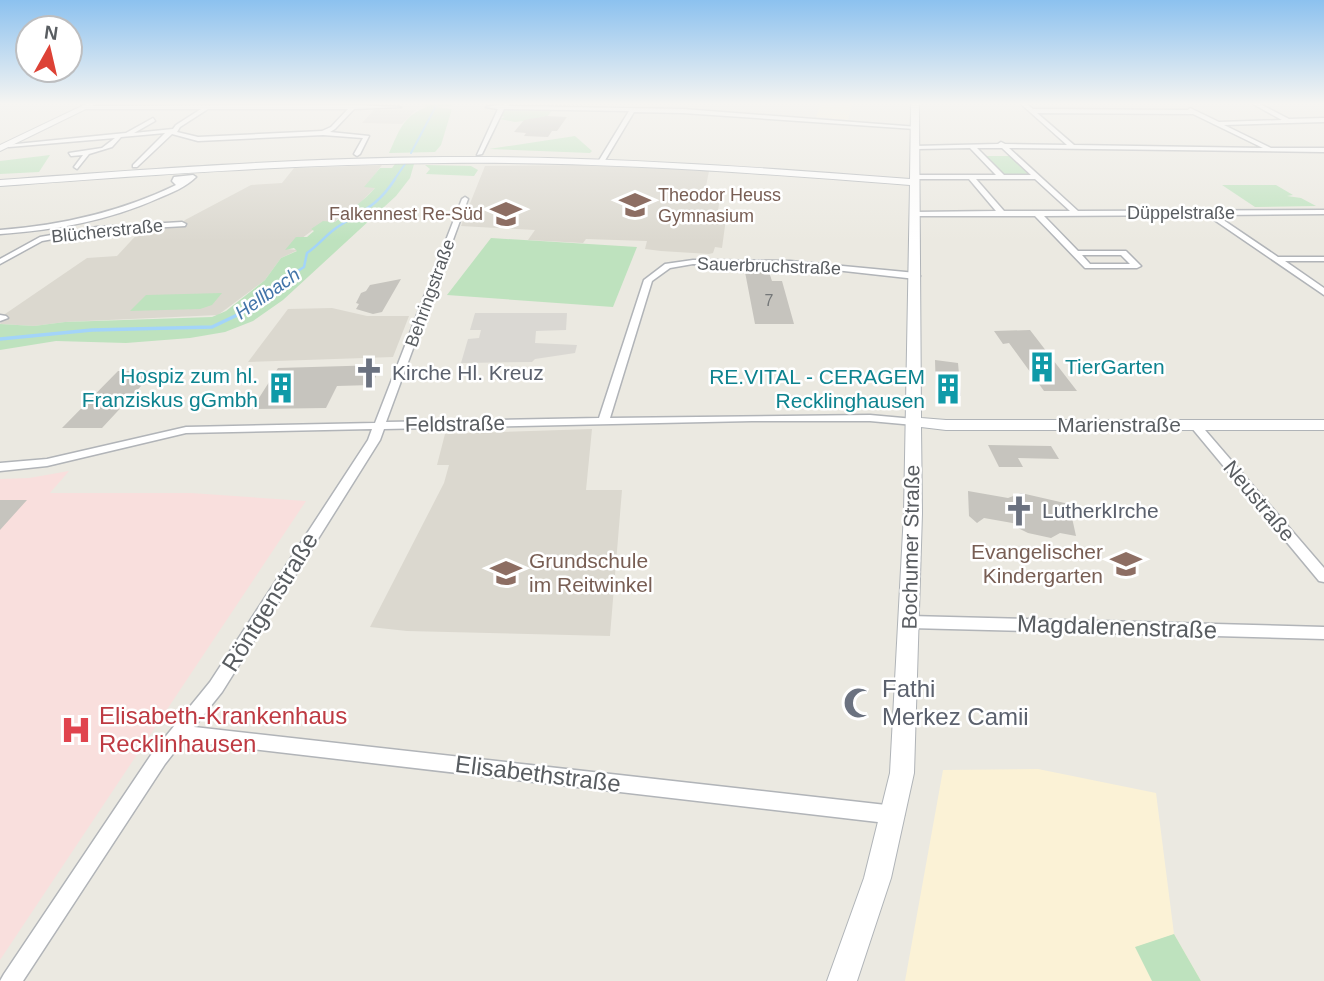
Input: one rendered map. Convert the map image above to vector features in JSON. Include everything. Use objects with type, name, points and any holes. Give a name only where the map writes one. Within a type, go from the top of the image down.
[{"type":"main road","name":"Bochumer Straße","points":[[842,981],[864,923],[895,815],[902,773],[910,622],[916,150]]},
{"type":"main road","points":[[0,180],[324,163],[445,160],[602,160],[914,179]]},
{"type":"main road","name":"Marienstraße","points":[[914,422],[946,425],[1324,425]]},
{"type":"street","points":[[74,150],[71,154],[107,150]]},
{"type":"street","points":[[135,166],[151,150]]},
{"type":"street","points":[[479,154],[481,150]]},
{"type":"street","points":[[602,160],[608,150]]},
{"type":"street","points":[[975,150],[1000,178]]},
{"type":"street","points":[[1008,150],[1077,214]]},
{"type":"street","points":[[1262,150],[1324,150]]},
{"type":"street","points":[[77,167],[88,152]]},
{"type":"street","points":[[914,179],[1000,178],[1034,174]]},
{"type":"street","points":[[971,177],[1002,214]]},
{"type":"street","points":[[1014,177],[1023,186]]},
{"type":"street","name":"Blücherstraße","points":[[38,234],[101,219],[181,185]]},
{"type":"street","name":"Behringstraße","points":[[380,426],[465,199]]},
{"type":"street","points":[[1209,212],[1324,292]]},
{"type":"street","name":"Düppelstraße","points":[[915,214],[1324,212]]},
{"type":"street","name":"Düppelstraße","points":[[1038,214],[1088,266],[1137,266],[1123,253],[1076,253]]},
{"type":"street","points":[[97,229],[101,219]]},
{"type":"street","name":"Blücherstraße","points":[[0,232],[38,234],[182,224]]},
{"type":"street","points":[[0,262],[38,234]]},
{"type":"street","points":[[1277,259],[1324,259]]},
{"type":"street","name":"Sauerbruchstraße","points":[[604,420],[648,280],[660,270],[693,262],[790,263],[916,276]]},
{"type":"street","name":"Feldstraße","points":[[0,467],[43,465],[161,433],[186,430],[604,420],[870,418],[914,422]]},
{"type":"street","name":"Neustraße","points":[[1195,425],[1324,577]]},
{"type":"street","name":"Röntgenstraße","points":[[11,981],[159,758],[216,687],[374,440],[380,426]]},
{"type":"street","name":"Magdalenenstraße","points":[[910,622],[1324,633]]},
{"type":"street","name":"Elisabethstraße","points":[[181,733],[895,815]]},
{"type":"shaded area","points":[[382,165],[365,187],[376,187],[355,208],[341,214],[335,222],[324,222],[287,249],[298,250],[281,258],[265,280],[218,315],[65,322],[34,326],[0,324],[5,314],[87,258],[117,256],[142,229],[179,227],[185,220],[251,185],[282,183],[294,168]]},
{"type":"shaded area","name":"Theodor Heuss Gymnasium","points":[[583,165],[709,171],[704,196],[720,197],[718,211],[727,211],[722,248],[715,247],[713,253],[709,254],[645,249],[647,241],[586,239],[583,243],[528,240],[535,230],[461,226],[485,166]]},
{"type":"shaded area","points":[[332,308],[367,316],[409,316],[393,357],[248,362],[288,309]]},
{"type":"shaded area","points":[[475,313],[567,313],[566,330],[536,331],[535,343],[577,345],[575,353],[535,359],[532,362],[461,363],[468,339],[479,338],[481,330],[470,330]]},
{"type":"shaded area","name":"Grundschule im Reitwinkel","points":[[592,429],[586,490],[622,490],[610,636],[407,631],[370,627],[444,483],[449,465],[437,465],[445,434]]},
{"type":"shaded area","name":"Elisabeth-Krankenhaus Recklinhausen","points":[[69,471],[50,493],[191,493],[306,501],[0,960],[0,479],[29,478]]},
{"type":"shaded area","points":[[1038,769],[1156,793],[1174,934],[1201,981],[905,981],[943,770]]},
{"type":"green space","points":[[391,150],[437,150],[435,152],[389,153]]},
{"type":"green space","points":[[509,150],[591,150],[590,153]]},
{"type":"green space","points":[[50,155],[39,172],[0,174],[0,161]]},
{"type":"green space","points":[[984,156],[1013,156],[1031,174],[1001,174]]},
{"type":"green space","points":[[395,164],[414,164],[410,178],[396,196],[283,300],[253,321],[225,332],[190,338],[126,343],[56,341],[0,350],[0,324],[34,326],[65,322],[212,317],[226,311],[265,280],[281,258],[297,251],[294,248],[285,250],[296,237],[307,237],[314,231],[311,229],[323,221],[335,222],[375,188],[364,187],[380,168],[392,168]]},
{"type":"green space","points":[[425,165],[471,166],[478,170],[474,176],[426,174],[430,169]]},
{"type":"green space","points":[[1222,185],[1276,185],[1293,195],[1287,196],[1301,198],[1316,206],[1255,207]]},
{"type":"green space","points":[[491,238],[637,247],[613,307],[447,295]]},
{"type":"green space","points":[[222,293],[212,305],[200,309],[130,311],[146,295]]},
{"type":"green space","points":[[1174,934],[1201,981],[1152,981],[1135,947]]},
{"type":"building","points":[[745,272],[769,272],[772,281],[782,281],[794,324],[755,324]]},
{"type":"building","points":[[401,279],[382,312],[373,314],[356,309],[361,293],[370,285]]},
{"type":"building","name":"TierGarten","points":[[1030,330],[1077,391],[1044,391],[1009,343],[1003,344],[994,331]]},
{"type":"building","name":"RE.VITAL - CERAGEM Recklinghausen","points":[[935,360],[958,363],[961,396],[936,393]]},
{"type":"building","name":"Hospiz zum hl. Franziskus gGmbh","points":[[381,365],[372,385],[337,386],[326,408],[252,409],[278,368]]},
{"type":"building","points":[[118,371],[155,371],[102,428],[62,428]]},
{"type":"building","points":[[988,445],[1051,446],[1059,459],[1018,458],[1023,467],[999,467]]},
{"type":"building","name":"LutherkIrche","points":[[968,491],[1008,498],[1021,493],[1069,504],[1076,536],[1060,533],[1051,538],[1028,533],[1018,528],[1018,524],[984,518],[977,523],[969,516]]},
{"type":"building","points":[[0,500],[27,500],[0,530]]},
{"type":"waterway","name":"Hellbach","points":[[394,180],[405,164]]},
{"type":"waterway","name":"Hellbach","points":[[290,276],[304,267],[307,253],[336,228],[376,202],[395,179]]},
{"type":"waterway","name":"Hellbach","points":[[0,339],[92,330],[212,327],[254,307],[276,284],[293,274]]},
{"type":"place","name":"Theodor Heuss Gymnasium","points":[[635,205]]},
{"type":"place","name":"Falkennest Re-Süd","points":[[506,214]]},
{"type":"place","name":"TierGarten","points":[[1042,367]]},
{"type":"place","name":"Kirche Hl. Kreuz","points":[[369,373]]},
{"type":"place","name":"Hospiz zum hl. Franziskus gGmbh","points":[[281,388]]},
{"type":"place","name":"RE.VITAL - CERAGEM Recklinghausen","points":[[948,389]]},
{"type":"place","name":"LutherkIrche","points":[[1019,511]]},
{"type":"place","name":"Evangelischer Kindergarten","points":[[1126,564]]},
{"type":"place","name":"Grundschule im Reitwinkel","points":[[506,573]]},
{"type":"place","name":"Fathi Merkez Camii","points":[[859,703]]},
{"type":"place","name":"Elisabeth-Krankenhaus Recklinhausen","points":[[76,730]]}]
